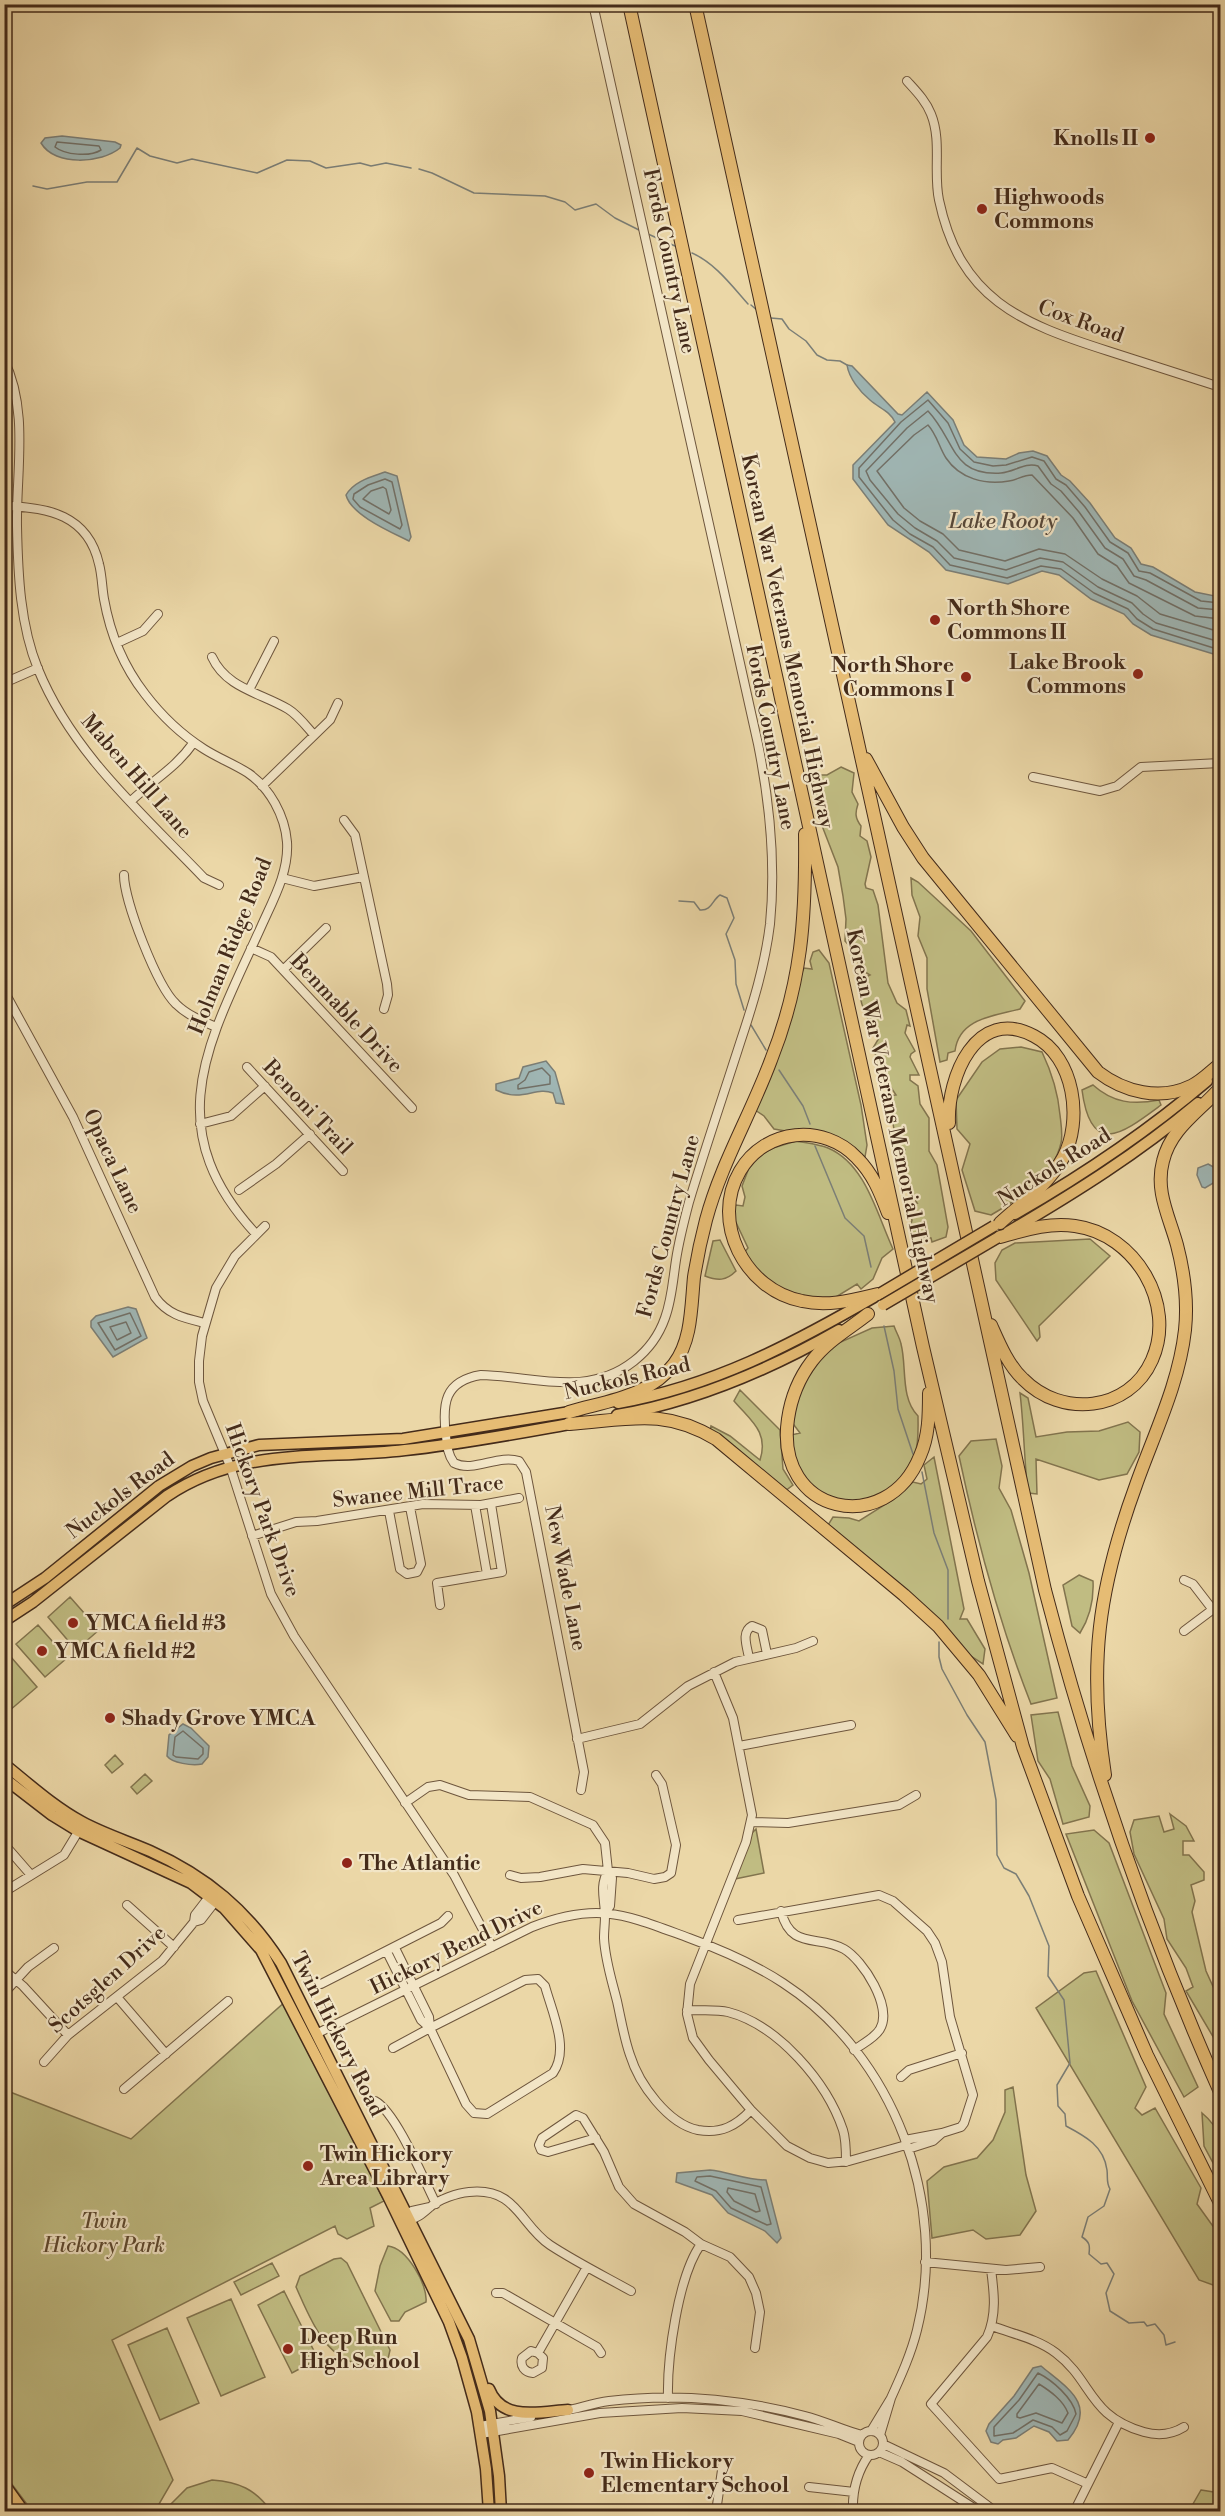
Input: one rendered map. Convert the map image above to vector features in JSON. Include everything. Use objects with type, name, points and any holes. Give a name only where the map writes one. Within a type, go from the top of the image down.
[{"type":"highway","name":"Korean War Veterans Memorial Highway","points":[[629,4],[804,811],[970,1553],[1023,1747],[1078,1896],[1169,2102],[1221,2203]]},
{"type":"highway","name":"Korean War Veterans Memorial Highway","points":[[695,4],[1045,1590],[1080,1718],[1110,1808],[1161,1952],[1221,2092]]},
{"type":"highway","points":[[861,749],[903,827],[923,858],[1098,1072],[1129,1090],[1158,1093],[1190,1086],[1221,1064]]},
{"type":"highway","points":[[569,1418],[643,1391],[663,1377],[682,1352],[688,1332],[698,1255],[712,1199],[770,1063],[793,991],[805,915],[804,811]]},
{"type":"highway","points":[[958,1193],[949,1134],[948,1110],[950,1092],[958,1068],[972,1047],[991,1034],[1010,1029],[1034,1035],[1053,1052],[1064,1070],[1073,1103],[1073,1128],[1062,1158],[1045,1183],[998,1231]]},
{"type":"highway","points":[[1110,1808],[1096,1698],[1101,1608],[1112,1556],[1121,1528],[1179,1367],[1185,1328],[1186,1302],[1181,1263],[1162,1200],[1160,1173],[1166,1150],[1178,1129],[1221,1086]]},
{"type":"highway","points":[[881,1298],[836,1303],[805,1302],[776,1292],[754,1275],[736,1248],[730,1227],[731,1199],[735,1182],[745,1164],[764,1146],[789,1136],[816,1136],[841,1145],[856,1157],[878,1186],[904,1262]]},
{"type":"highway","points":[[982,1306],[1003,1351],[1022,1379],[1039,1392],[1065,1403],[1095,1404],[1126,1392],[1143,1377],[1156,1350],[1159,1326],[1155,1297],[1145,1274],[1121,1246],[1092,1230],[1070,1225],[998,1231]]},
{"type":"highway","points":[[868,1314],[816,1356],[799,1382],[792,1400],[787,1433],[789,1456],[799,1480],[817,1497],[840,1506],[864,1505],[881,1499],[912,1472],[921,1456],[927,1432],[929,1392],[923,1347]]},
{"type":"highway","points":[[569,1418],[662,1417],[689,1425],[716,1439],[904,1595],[938,1626],[979,1675],[1023,1747]]},
{"type":"main road","name":"Nuckols Road","points":[[998,1231],[1119,1150],[1174,1109],[1221,1069]]},
{"type":"main road","name":"Nuckols Road","points":[[5,1621],[167,1496],[188,1484],[230,1466],[274,1457],[376,1453],[447,1444],[569,1418],[639,1399],[722,1375],[777,1351],[881,1298],[998,1231],[1101,1177],[1142,1149],[1221,1086]]},
{"type":"main road","name":"Nuckols Road","points":[[4,1605],[45,1578],[159,1486],[192,1466],[225,1453],[273,1444],[380,1440],[654,1407],[721,1388],[775,1365],[868,1314],[881,1298]]},
{"type":"main road","name":"Twin Hickory Road","points":[[4,1764],[81,1827]]},
{"type":"main road","name":"Twin Hickory Road","points":[[4,1778],[52,1815],[81,1827],[215,1895],[269,1945],[281,1963],[312,2037],[406,2219],[454,2306],[475,2357],[493,2428],[501,2511]]},
{"type":"main road","name":"Twin Hickory Road","points":[[215,1895],[261,1950],[341,2091],[350,2100],[406,2219],[456,2340],[481,2430],[489,2511]]},
{"type":"main road","points":[[475,2357],[483,2366],[489,2392],[503,2407],[513,2412],[523,2413],[568,2410]]},
{"type":"main road","points":[[4,2484],[24,2511]]},
{"type":"street","name":"Fords Country Lane","points":[[447,1444],[444,1416],[446,1398],[454,1387],[465,1379],[481,1375],[569,1384],[592,1382],[609,1377],[627,1366],[652,1342],[666,1315],[684,1223],[753,1002],[770,926],[773,859],[765,781],[593,4]]},
{"type":"street","name":"Cox Road","points":[[907,81],[931,112],[935,126],[938,189],[948,231],[962,262],[993,298],[1012,313],[1041,329],[1221,387]]},
{"type":"street","name":"Maben Hill Lane","points":[[4,360],[15,385],[18,409],[16,506],[23,612],[38,668],[73,735],[98,766],[204,878],[219,885]]},
{"type":"street","name":"Holman Ridge Road","points":[[4,506],[34,507],[60,514],[72,521],[89,540],[100,565],[105,600],[117,643],[133,678],[174,726],[194,742],[249,774],[262,786],[278,807],[285,827],[287,851],[282,878],[216,1027],[207,1052],[199,1088],[200,1125],[208,1160],[232,1207],[256,1234]]},
{"type":"street","points":[[117,643],[143,631],[158,614]]},
{"type":"street","points":[[249,690],[274,641]]},
{"type":"street","points":[[212,657],[222,672],[249,690],[288,709],[314,735]]},
{"type":"street","points":[[4,683],[38,668]]},
{"type":"street","points":[[262,786],[330,720],[338,703]]},
{"type":"street","points":[[131,801],[175,766],[194,742]]},
{"type":"street","points":[[1033,777],[1100,791],[1117,786],[1141,767],[1221,763]]},
{"type":"street","points":[[344,820],[355,835],[388,990],[384,1009]]},
{"type":"street","points":[[124,875],[126,896],[163,987],[175,1003],[186,1012],[216,1027]]},
{"type":"street","points":[[282,878],[314,886],[363,877]]},
{"type":"street","points":[[283,970],[326,928]]},
{"type":"street","name":"Benmable Drive","points":[[251,948],[271,957],[412,1108]]},
{"type":"street","name":"Opaca Lane","points":[[4,991],[73,1117],[155,1297],[164,1308],[176,1316],[205,1323]]},
{"type":"street","name":"Benoni Trail","points":[[247,1067],[344,1171]]},
{"type":"street","points":[[200,1125],[231,1116],[265,1086]]},
{"type":"street","points":[[239,1190],[276,1164],[310,1134]]},
{"type":"street","name":"Hickory Park Drive","points":[[265,1227],[235,1256],[222,1276],[211,1300],[198,1361],[203,1401],[230,1466],[271,1594],[294,1636],[454,1875],[492,1947]]},
{"type":"street","name":"New Wade Lane","points":[[447,1444],[451,1460],[460,1466],[510,1459],[519,1461],[524,1467],[554,1604],[584,1772],[581,1790]]},
{"type":"street","name":"Swanee Mill Trace","points":[[252,1536],[290,1523],[315,1522],[433,1504],[491,1504],[519,1498]]},
{"type":"street","points":[[441,1605],[437,1583],[502,1572],[491,1504]]},
{"type":"street","points":[[475,1505],[487,1574]]},
{"type":"street","points":[[389,1511],[400,1569],[407,1574],[417,1572],[421,1564],[410,1507]]},
{"type":"street","points":[[1184,1580],[1193,1584],[1213,1610]]},
{"type":"street","points":[[1184,1631],[1221,1604]]},
{"type":"street","points":[[749,1658],[746,1632],[752,1626],[758,1626],[762,1630],[767,1654]]},
{"type":"street","points":[[577,1739],[640,1724],[688,1686],[714,1671],[749,1658],[802,1647],[813,1641]]},
{"type":"street","points":[[714,1671],[728,1703],[739,1746],[751,1804],[751,1822],[746,1842],[690,1984],[687,2010],[693,2038],[709,2061],[751,2110],[787,2146],[810,2158],[828,2163],[846,2162],[961,2127],[972,2103],[972,2087],[950,2017],[942,1962],[935,1943],[927,1931],[893,1901],[884,1896],[873,1895],[738,1920]]},
{"type":"street","points":[[739,1746],[852,1725]]},
{"type":"street","points":[[510,1875],[521,1878],[540,1877],[574,1870],[628,1873],[654,1879],[665,1877],[671,1872],[676,1845],[662,1784],[656,1775]]},
{"type":"street","points":[[405,1803],[428,1787],[440,1785],[469,1795],[522,1795],[538,1799],[593,1825],[605,1843],[608,1871],[604,1879],[602,1905],[605,1912],[606,1953],[630,2056],[638,2073],[656,2099],[677,2122],[701,2131],[712,2132],[734,2127],[751,2110]]},
{"type":"street","points":[[751,1822],[788,1823],[899,1805],[916,1795]]},
{"type":"street","points":[[4,1892],[64,1855],[81,1827]]},
{"type":"street","points":[[4,1844],[31,1875]]},
{"type":"street","name":"Scotsglen Drive","points":[[44,2062],[68,2035],[162,1961],[194,1922],[195,1915],[215,1895]]},
{"type":"street","points":[[127,1905],[174,1947]]},
{"type":"street","points":[[781,1911],[784,1922],[793,1933],[805,1941],[832,1944],[844,1949],[856,1959],[871,1979],[879,1999],[883,2022],[877,2033],[854,2050]]},
{"type":"street","name":"Hickory Bend Drive","points":[[312,2037],[546,1922],[580,1914],[605,1912],[641,1920],[737,1957],[784,1984],[821,2014],[854,2050],[883,2091],[907,2145],[922,2206],[925,2262],[916,2331],[891,2398],[881,2444]]},
{"type":"street","points":[[314,1983],[321,1984],[391,1950],[441,1923],[448,1916]]},
{"type":"street","points":[[4,1993],[41,1956],[54,1948]]},
{"type":"street","points":[[391,1950],[410,1989],[421,2020],[430,2028],[469,2110],[487,2114],[553,2073],[561,2049],[545,1986],[538,1979],[525,1980],[430,2028],[393,2049]]},
{"type":"street","points":[[4,1970],[68,2035]]},
{"type":"street","points":[[117,1997],[166,2054]]},
{"type":"street","points":[[124,2089],[228,2001]]},
{"type":"street","points":[[687,2010],[728,2012],[761,2026],[783,2042],[818,2081],[833,2108],[844,2131],[846,2162]]},
{"type":"street","points":[[901,2077],[909,2070],[962,2053]]},
{"type":"street","points":[[375,2101],[381,2104],[391,2117],[433,2206]]},
{"type":"street","points":[[596,2138],[548,2152],[541,2150],[539,2145],[542,2138],[576,2115],[583,2118],[596,2138],[604,2152],[616,2182],[629,2199],[642,2210],[736,2262],[754,2286],[760,2312],[755,2348]]},
{"type":"street","points":[[406,2219],[426,2212],[453,2195],[470,2192],[500,2197],[520,2211],[542,2238],[630,2291]]},
{"type":"street","points":[[668,2398],[667,2376],[684,2282],[689,2266],[701,2244]]},
{"type":"street","points":[[925,2262],[991,2269],[1040,2267]]},
{"type":"street","points":[[538,2353],[587,2267]]},
{"type":"street","points":[[991,2269],[994,2309],[992,2326],[987,2337],[931,2404],[999,2479],[1052,2468],[1086,2483]]},
{"type":"street","points":[[496,2293],[503,2293],[597,2347],[601,2354]]},
{"type":"street","points":[[992,2326],[1043,2344],[1056,2352],[1094,2400],[1108,2415],[1119,2422],[1153,2434],[1170,2433],[1184,2427]]},
{"type":"street","points":[[493,2428],[616,2401],[668,2398],[719,2400],[766,2407],[819,2420],[860,2439],[866,2454]]},
{"type":"street","name":"Hickory Bend Drive","points":[[871,2431],[891,2398]]},
{"type":"street","points":[[481,2430],[609,2411],[682,2408],[753,2413],[860,2439],[871,2431],[881,2444],[902,2462],[980,2511]]},
{"type":"street","points":[[1074,2511],[1086,2483],[1119,2422]]},
{"type":"street","points":[[853,2511],[854,2492],[866,2454],[881,2444]]},
{"type":"street","points":[[881,2444],[944,2473],[996,2511]]},
{"type":"street","points":[[716,2511],[723,2463]]},
{"type":"street","points":[[809,2487],[854,2492]]},
{"type":"green space","points":[[841,767],[854,773],[852,792],[858,804],[856,815],[861,826],[860,836],[867,841],[871,857],[865,884],[866,888],[873,890],[878,905],[888,983],[897,1003],[906,1010],[910,1026],[907,1025],[905,1033],[915,1051],[910,1057],[919,1075],[910,1075],[910,1080],[918,1086],[920,1104],[929,1118],[929,1151],[937,1165],[948,1227],[946,1237],[932,1242],[931,1238],[912,1237],[910,1228],[912,1220],[904,1201],[917,1203],[906,1184],[902,1170],[902,1157],[905,1150],[896,1144],[893,1123],[881,1097],[896,1095],[884,1077],[873,1048],[879,1038],[864,1011],[860,997],[858,981],[870,975],[860,969],[855,952],[845,941],[846,919],[838,867],[819,818],[821,803],[812,785],[814,775],[827,775]]},
{"type":"green space","points":[[911,878],[971,931],[1025,1001],[1020,1009],[979,1020],[970,1025],[958,1040],[955,1051],[948,1053],[947,1060],[940,1062],[927,989],[927,958],[918,936],[920,917],[912,895]]},
{"type":"green space","points":[[819,950],[829,963],[861,1105],[867,1145],[865,1157],[844,1141],[774,1129],[764,1116],[755,1110],[799,979],[804,968],[812,969],[810,961],[813,952]]},
{"type":"green space","points":[[1021,1047],[1042,1052],[1046,1060],[1058,1098],[1062,1140],[1051,1167],[1043,1177],[1024,1194],[991,1215],[975,1211],[962,1170],[970,1144],[957,1129],[956,1100],[982,1062],[1000,1049]]},
{"type":"green space","points":[[1093,1085],[1116,1099],[1132,1102],[1159,1100],[1161,1105],[1122,1131],[1111,1134],[1101,1132],[1093,1125],[1086,1112],[1082,1090]]},
{"type":"green space","points":[[796,1141],[828,1148],[841,1156],[852,1166],[869,1192],[893,1249],[882,1258],[873,1279],[861,1289],[857,1284],[836,1297],[814,1298],[786,1291],[756,1272],[743,1254],[748,1248],[732,1214],[736,1205],[743,1206],[745,1197],[742,1186],[752,1160],[773,1148]]},
{"type":"green space","points":[[1090,1239],[1110,1256],[1039,1326],[1040,1337],[1037,1341],[996,1280],[995,1263],[1002,1250],[1015,1243]]},
{"type":"green space","points":[[720,1240],[736,1271],[729,1277],[714,1279],[705,1276],[713,1241]]},
{"type":"green space","points":[[894,1326],[903,1353],[906,1391],[912,1409],[918,1416],[918,1440],[915,1453],[902,1477],[882,1496],[857,1503],[833,1500],[812,1487],[803,1478],[795,1464],[791,1435],[800,1433],[791,1421],[798,1391],[815,1365],[834,1345],[872,1328]]},
{"type":"green space","points":[[740,1390],[780,1430],[783,1469],[793,1485],[785,1491],[710,1431],[711,1426],[730,1436],[760,1460],[762,1442],[760,1434],[734,1401]]},
{"type":"green space","points":[[1020,1393],[1028,1398],[1036,1437],[1067,1432],[1099,1431],[1128,1422],[1140,1432],[1139,1452],[1127,1474],[1099,1480],[1036,1459],[1037,1494],[1028,1493]]},
{"type":"green space","points":[[996,1439],[1002,1466],[999,1488],[1011,1510],[1029,1573],[1057,1698],[1031,1704],[990,1582],[959,1456],[971,1441]]},
{"type":"green space","points":[[934,1457],[964,1609],[960,1619],[967,1619],[985,1649],[983,1664],[969,1655],[828,1525],[833,1517],[859,1521],[894,1499],[913,1482],[921,1484],[927,1479],[924,1465]]},
{"type":"green space","points":[[1079,1575],[1093,1581],[1091,1608],[1080,1633],[1072,1626],[1063,1585]]},
{"type":"green space","name":"YMCA field #3","points":[[70,1597],[99,1630],[76,1650],[48,1617]]},
{"type":"green space","name":"YMCA field #2","points":[[38,1625],[67,1658],[45,1677],[16,1644]]},
{"type":"green space","points":[[4,1649],[37,1687],[9,1711],[5,1706]]},
{"type":"green space","points":[[1058,1712],[1072,1766],[1090,1806],[1089,1817],[1063,1824],[1050,1779],[1038,1761],[1031,1715]]},
{"type":"green space","points":[[115,1755],[123,1764],[112,1773],[105,1765]]},
{"type":"green space","points":[[145,1774],[152,1781],[137,1794],[131,1787]]},
{"type":"green space","points":[[1170,1814],[1186,1826],[1194,1841],[1183,1841],[1183,1855],[1189,1855],[1204,1872],[1204,1880],[1191,1885],[1195,1901],[1192,1912],[1206,1971],[1220,2002],[1220,2060],[1215,2040],[1186,1991],[1193,1987],[1186,1968],[1167,1939],[1164,1919],[1134,1854],[1130,1832],[1134,1820],[1159,1816],[1164,1832],[1174,1829]]},
{"type":"green space","points":[[756,1829],[764,1873],[735,1879],[752,1833]]},
{"type":"green space","points":[[1094,1830],[1109,1843],[1166,1993],[1164,2014],[1198,2087],[1184,2097],[1132,2001],[1066,1834]]},
{"type":"green space","points":[[1096,1971],[1146,2087],[1135,2108],[1142,2115],[1155,2108],[1201,2188],[1197,2204],[1220,2236],[1220,2283],[1213,2285],[1199,2280],[1036,2008],[1084,1973]]},
{"type":"green space","name":"Twin Hickory Park","points":[[286,2001],[384,2201],[370,2208],[374,2226],[347,2239],[338,2234],[335,2226],[112,2340],[173,2480],[155,2511],[32,2511],[5,2475],[4,2102],[10,2092],[131,2139]]},
{"type":"green space","points":[[1013,2087],[1026,2175],[1036,2211],[1020,2235],[986,2239],[973,2230],[932,2238],[927,2181],[944,2167],[977,2158],[993,2140],[1005,2112],[1005,2090]]},
{"type":"green space","points":[[1202,2113],[1215,2127],[1220,2141],[1220,2176],[1204,2146]]},
{"type":"green space","points":[[388,2246],[395,2248],[409,2260],[420,2277],[426,2295],[426,2302],[405,2312],[399,2321],[391,2321],[375,2291],[380,2266]]},
{"type":"green space","points":[[341,2258],[347,2263],[390,2350],[388,2359],[380,2364],[365,2365],[351,2362],[329,2347],[313,2324],[296,2287],[300,2276],[334,2259]]},
{"type":"green space","points":[[272,2263],[279,2276],[241,2295],[234,2282]]},
{"type":"green space","points":[[284,2291],[318,2359],[292,2373],[258,2305]]},
{"type":"green space","points":[[231,2299],[265,2377],[221,2396],[187,2318]]},
{"type":"green space","points":[[167,2328],[199,2403],[160,2420],[128,2345]]},
{"type":"green space","points":[[212,2480],[246,2488],[259,2497],[271,2511],[164,2511],[187,2488]]},
{"type":"green space","points":[[1201,2490],[1220,2493],[1220,2511],[1189,2511]]},
{"type":"water","points":[[62,136],[115,142],[121,145],[120,148],[102,157],[79,160],[57,156],[41,143],[45,138]]},
{"type":"water","name":"Lake Rooty","points":[[847,365],[852,366],[898,414],[902,415],[927,392],[953,420],[964,445],[977,457],[1006,459],[1019,453],[1033,451],[1047,456],[1061,475],[1070,481],[1090,503],[1115,538],[1131,548],[1141,564],[1153,567],[1195,592],[1220,597],[1220,656],[1151,635],[1133,624],[1124,614],[1091,599],[1059,575],[1042,571],[1008,584],[946,570],[929,552],[888,525],[853,479],[853,465],[895,422],[859,389]]},
{"type":"water","points":[[385,472],[397,476],[411,537],[409,541],[363,516],[349,502],[346,495],[358,483]]},
{"type":"water","points":[[546,1061],[555,1072],[564,1104],[556,1103],[553,1093],[546,1091],[514,1095],[496,1090],[496,1084],[519,1078],[523,1067]]},
{"type":"water","points":[[1208,1164],[1219,1170],[1220,1179],[1205,1188],[1202,1187],[1197,1175],[1198,1168]]},
{"type":"water","points":[[128,1307],[136,1309],[147,1338],[113,1357],[91,1327],[91,1321],[96,1316]]},
{"type":"water","points":[[183,1724],[191,1728],[209,1746],[208,1757],[202,1764],[183,1763],[167,1756],[169,1735]]},
{"type":"water","points":[[710,2170],[766,2180],[781,2238],[777,2243],[765,2231],[728,2213],[712,2195],[676,2182],[677,2173]]},
{"type":"water","points":[[1041,2366],[1076,2398],[1080,2416],[1077,2427],[1068,2440],[1057,2441],[1049,2432],[1034,2426],[1016,2438],[1003,2440],[998,2444],[991,2442],[986,2431],[989,2424],[1014,2396],[1033,2368]]},
{"type":"waterway","points":[[33,186],[47,189],[87,182],[117,182],[137,148],[150,156],[177,163],[192,159],[257,173],[287,160],[310,161],[326,168],[360,163],[371,166],[386,163],[411,168]]},
{"type":"waterway","points":[[419,169],[474,193],[545,196],[565,202],[575,210],[596,204],[615,218],[641,231]]},
{"type":"waterway","points":[[648,234],[675,246]]},
{"type":"waterway","points":[[692,253],[716,269],[748,304]]},
{"type":"waterway","points":[[751,305],[758,311]]},
{"type":"waterway","points":[[771,318],[782,319],[789,329],[806,341],[817,355],[847,365]]},
{"type":"waterway","points":[[679,901],[694,902],[700,910],[704,910],[720,895],[727,898],[734,918],[726,934],[735,960],[736,984],[744,1010]]},
{"type":"waterway","points":[[751,1025],[766,1050]]},
{"type":"waterway","points":[[779,1070],[803,1106],[810,1124]]},
{"type":"waterway","points":[[815,1146],[845,1218],[864,1236],[871,1267]]},
{"type":"waterway","points":[[884,1326],[894,1371],[898,1409],[913,1454]]},
{"type":"waterway","points":[[922,1472],[934,1533],[948,1570],[948,1619]]},
{"type":"waterway","points":[[939,1642],[942,1669],[967,1715],[985,1742],[996,1800],[997,1855],[1004,1868],[1016,1874],[1029,1896],[1049,1946],[1048,1976],[1064,2000],[1070,2063],[1057,2085],[1058,2106],[1065,2114],[1066,2126],[1098,2148],[1107,2170],[1110,2189],[1104,2206],[1088,2217],[1082,2237],[1089,2244],[1089,2254],[1101,2264],[1107,2263],[1114,2274],[1106,2293],[1110,2311],[1129,2323],[1144,2322],[1147,2326],[1155,2324],[1164,2335],[1166,2345],[1175,2342]]},
{"type":"place","name":"Knolls II","points":[[1150,138]]},
{"type":"place","name":"Highwoods Commons","points":[[982,209]]},
{"type":"place","name":"North Shore Commons II","points":[[935,620]]},
{"type":"place","name":"Lake Brook Commons","points":[[1138,674]]},
{"type":"place","name":"North Shore Commons I","points":[[966,677]]},
{"type":"place","name":"YMCA field #3","points":[[73,1623]]},
{"type":"place","name":"YMCA field #2","points":[[42,1651]]},
{"type":"place","name":"Shady Grove YMCA","points":[[110,1718]]},
{"type":"place","name":"The Atlantic","points":[[347,1863]]},
{"type":"place","name":"Twin Hickory Area Library","points":[[308,2166]]},
{"type":"place","name":"Deep Run High School","points":[[288,2349]]},
{"type":"place","name":"Twin Hickory Elementary School","points":[[589,2473]]}]
